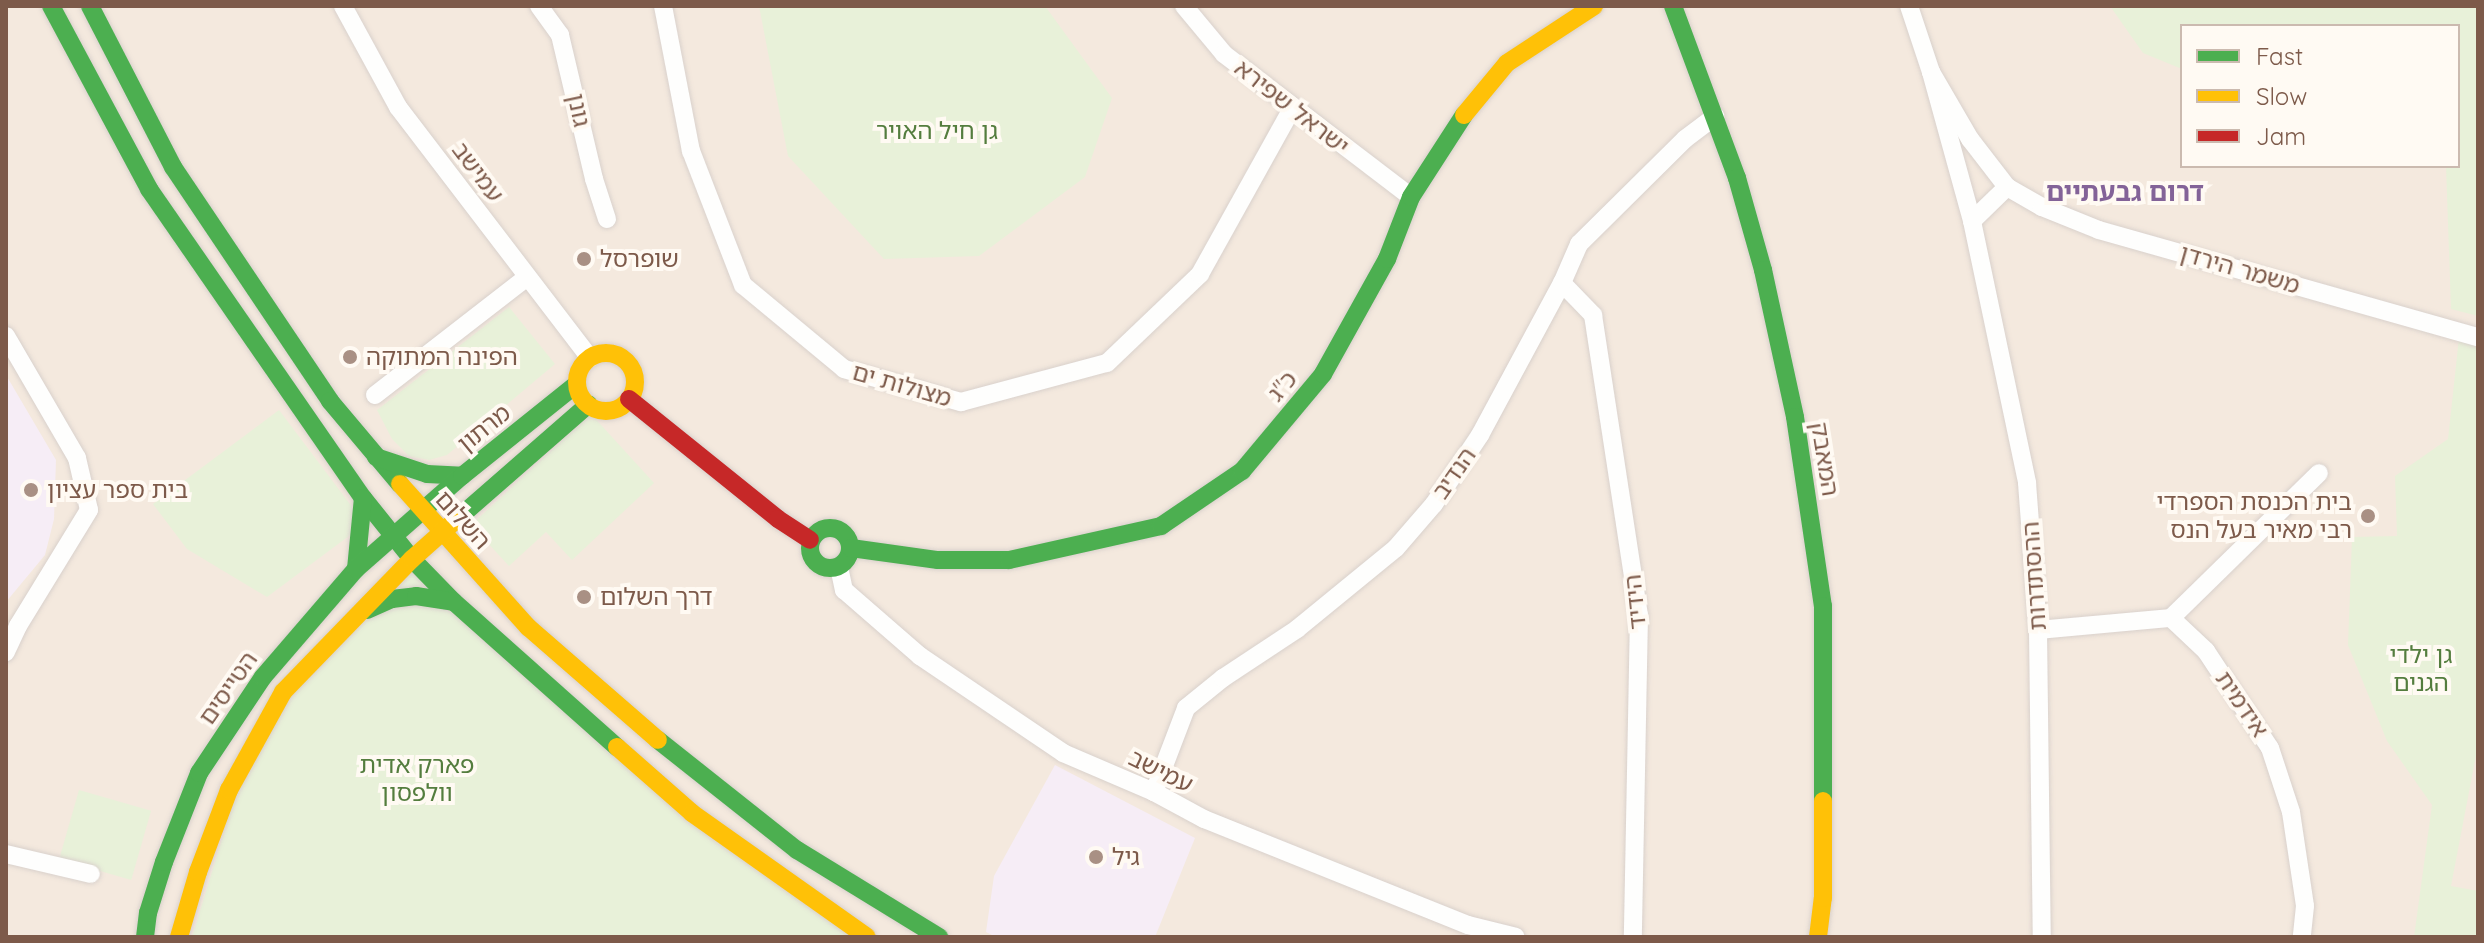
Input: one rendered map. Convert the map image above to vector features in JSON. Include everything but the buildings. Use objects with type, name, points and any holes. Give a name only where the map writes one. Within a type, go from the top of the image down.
[{"type":"main road","points":[[51,6],[149,189],[363,498],[412,559],[454,602],[692,813],[782,880],[867,937]]},
{"type":"main road","name":"השלום","points":[[90,6],[173,167],[330,401],[442,533],[528,627],[712,785],[797,850],[939,937]]},
{"type":"main road","name":"כ\"ג","points":[[851,548],[938,560],[1009,560],[1161,526],[1242,471],[1323,374],[1387,259],[1411,197],[1469,107],[1507,63],[1594,6]]},
{"type":"main road","name":"המאבק","points":[[1673,6],[1737,178],[1766,284],[1795,417],[1823,606],[1823,898],[1818,937]]},
{"type":"main road","points":[[606,353],[625,359],[635,376],[636,386],[629,399],[609,411],[589,404],[577,384],[581,367],[590,358],[606,353]]},
{"type":"main road","name":"מרתון","points":[[422,511],[577,384]]},
{"type":"main road","points":[[629,399],[778,519],[810,540]]},
{"type":"main road","name":"מרתון","points":[[442,533],[589,404]]},
{"type":"main road","points":[[375,457],[427,474],[462,476]]},
{"type":"main road","points":[[356,569],[363,498]]},
{"type":"main road","name":"הטייסים","points":[[145,937],[148,913],[164,862],[199,773],[263,677],[356,569],[422,511]]},
{"type":"main road","points":[[831,527],[845,534],[851,548],[839,567],[826,568],[815,562],[809,551],[810,540],[818,531],[831,527]]},
{"type":"main road","name":"הטייסים","points":[[179,937],[198,872],[229,790],[283,692],[356,614],[442,533]]},
{"type":"main road","points":[[356,614],[392,599],[416,596],[454,602]]},
{"type":"street","name":"עמישב","points":[[343,6],[398,107],[590,358]]},
{"type":"street","name":"גונן","points":[[539,6],[560,35],[594,179],[607,219]]},
{"type":"street","name":"מצולות ים","points":[[663,6],[691,151],[743,285],[844,369],[961,402],[1107,363],[1200,274],[1292,109]]},
{"type":"street","name":"ישראל שפירא","points":[[1184,6],[1224,54],[1411,197]]},
{"type":"street","name":"ההסתדרות","points":[[1909,6],[1931,72],[1972,221],[2027,483],[2038,630],[2042,937]]},
{"type":"street","name":"ההסתדרות","points":[[1931,72],[1970,139],[2007,187]]},
{"type":"street","name":"הנדיב","points":[[1154,792],[1186,708],[1223,678],[1297,629],[1396,548],[1434,504],[1480,435],[1562,283],[1579,244],[1685,139],[1715,116]]},
{"type":"street","points":[[1964,194],[1993,169]]},
{"type":"street","points":[[1972,221],[2007,187]]},
{"type":"street","name":"משמר הירדן","points":[[2007,187],[2042,207],[2099,230],[2478,337]]},
{"type":"street","points":[[375,395],[527,277]]},
{"type":"street","name":"הידיד","points":[[1562,283],[1593,315],[1639,615],[1633,937]]},
{"type":"street","points":[[6,336],[77,458],[89,510],[18,626],[6,652]]},
{"type":"street","points":[[2038,630],[2171,618],[2319,473]]},
{"type":"street","name":"עמישב","points":[[839,567],[844,590],[920,656],[1063,753],[1154,792],[1204,819],[1468,925],[1516,937]]},
{"type":"street","name":"אידמית","points":[[2171,618],[2206,651],[2270,748],[2291,812],[2305,906],[2302,937]]},
{"type":"street","points":[[6,854],[91,874]]},
{"type":"shaded area","points":[[6,6],[2478,6],[2478,937],[6,937]]},
{"type":"shaded area","name":"בית ספר עציון","points":[[6,375],[56,460],[54,519],[45,555],[6,602]]},
{"type":"shaded area","name":"גיל","points":[[1055,765],[1195,838],[1155,937],[996,937],[986,932],[994,876]]},
{"type":"green space","name":"גן חיל האויר","points":[[759,6],[1045,6],[1112,98],[1085,177],[979,256],[884,259],[788,156]]},
{"type":"green space","points":[[2110,6],[2478,6],[2478,316],[2451,309],[2446,168],[2460,168],[2460,24],[2180,24],[2180,68],[2143,53]]},
{"type":"green space","points":[[509,307],[555,364],[447,455],[429,460],[409,456],[392,439],[377,410]]},
{"type":"green space","name":"גן ילדי הגנים","points":[[2459,338],[2478,342],[2478,745],[2451,886],[2478,891],[2478,937],[2414,937],[2432,805],[2387,741],[2348,645],[2352,537],[2397,536],[2395,476],[2448,439]]},
{"type":"green space","points":[[279,410],[365,524],[267,597],[187,549],[153,504]]},
{"type":"green space","points":[[591,414],[654,483],[572,560],[546,532],[509,566],[471,525]]},
{"type":"green space","name":"פארק אדית וולפסון","points":[[412,559],[597,730],[867,937],[192,937],[237,790],[283,692]]},
{"type":"green space","points":[[79,790],[151,811],[131,880],[59,859]]},
{"type":"traffic: fast","points":[[51,6],[149,189],[363,498],[412,559],[454,602],[617,747]]},
{"type":"traffic: fast","points":[[90,6],[173,167],[330,401],[400,484]]},
{"type":"traffic: fast","points":[[1673,6],[1737,178],[1763,270],[1795,417],[1823,606],[1823,801]]},
{"type":"traffic: fast","points":[[851,548],[938,560],[1009,560],[1161,526],[1242,471],[1323,374],[1387,259],[1411,197],[1464,115]]},
{"type":"traffic: fast","points":[[145,937],[148,913],[164,862],[199,773],[263,677],[356,569],[462,476],[577,384]]},
{"type":"traffic: fast","points":[[456,520],[589,404]]},
{"type":"traffic: fast","points":[[376,457],[427,474],[462,476]]},
{"type":"traffic: fast","points":[[356,569],[363,498]]},
{"type":"traffic: fast","points":[[830,528],[844,534],[850,548],[844,562],[830,568],[816,562],[810,548],[816,534],[830,528]]},
{"type":"traffic: fast","points":[[367,610],[392,599],[416,596],[454,602]]},
{"type":"traffic: fast","points":[[658,740],[797,850],[939,937]]},
{"type":"traffic: slow","points":[[1464,115],[1507,63],[1594,6]]},
{"type":"traffic: slow","points":[[606,353],[627,361],[635,382],[627,403],[606,411],[585,403],[577,382],[585,361],[606,353]]},
{"type":"traffic: slow","points":[[400,484],[528,627],[658,740]]},
{"type":"traffic: slow","points":[[179,937],[198,872],[229,790],[283,692],[412,559],[456,520]]},
{"type":"traffic: slow","points":[[617,747],[692,813],[867,937]]},
{"type":"traffic: slow","points":[[1818,937],[1823,898],[1823,801]]},
{"type":"traffic: jam","points":[[629,399],[778,519],[810,540]]},
{"type":"place","name":"שופרסל","points":[[584,259]]},
{"type":"place","name":"הפינה המתוקה","points":[[350,357]]},
{"type":"place","name":"בית ספר עציון","points":[[31,490]]},
{"type":"place","name":"בית הכנסת הספרדי רבי מאיר בעל הנס","points":[[2368,516]]},
{"type":"place","name":"דרך השלום","points":[[584,597]]},
{"type":"place","name":"גיל","points":[[1096,857]]},
{"type":"district","name":"דרום גבעתיים","points":[[2125,192]]}]
